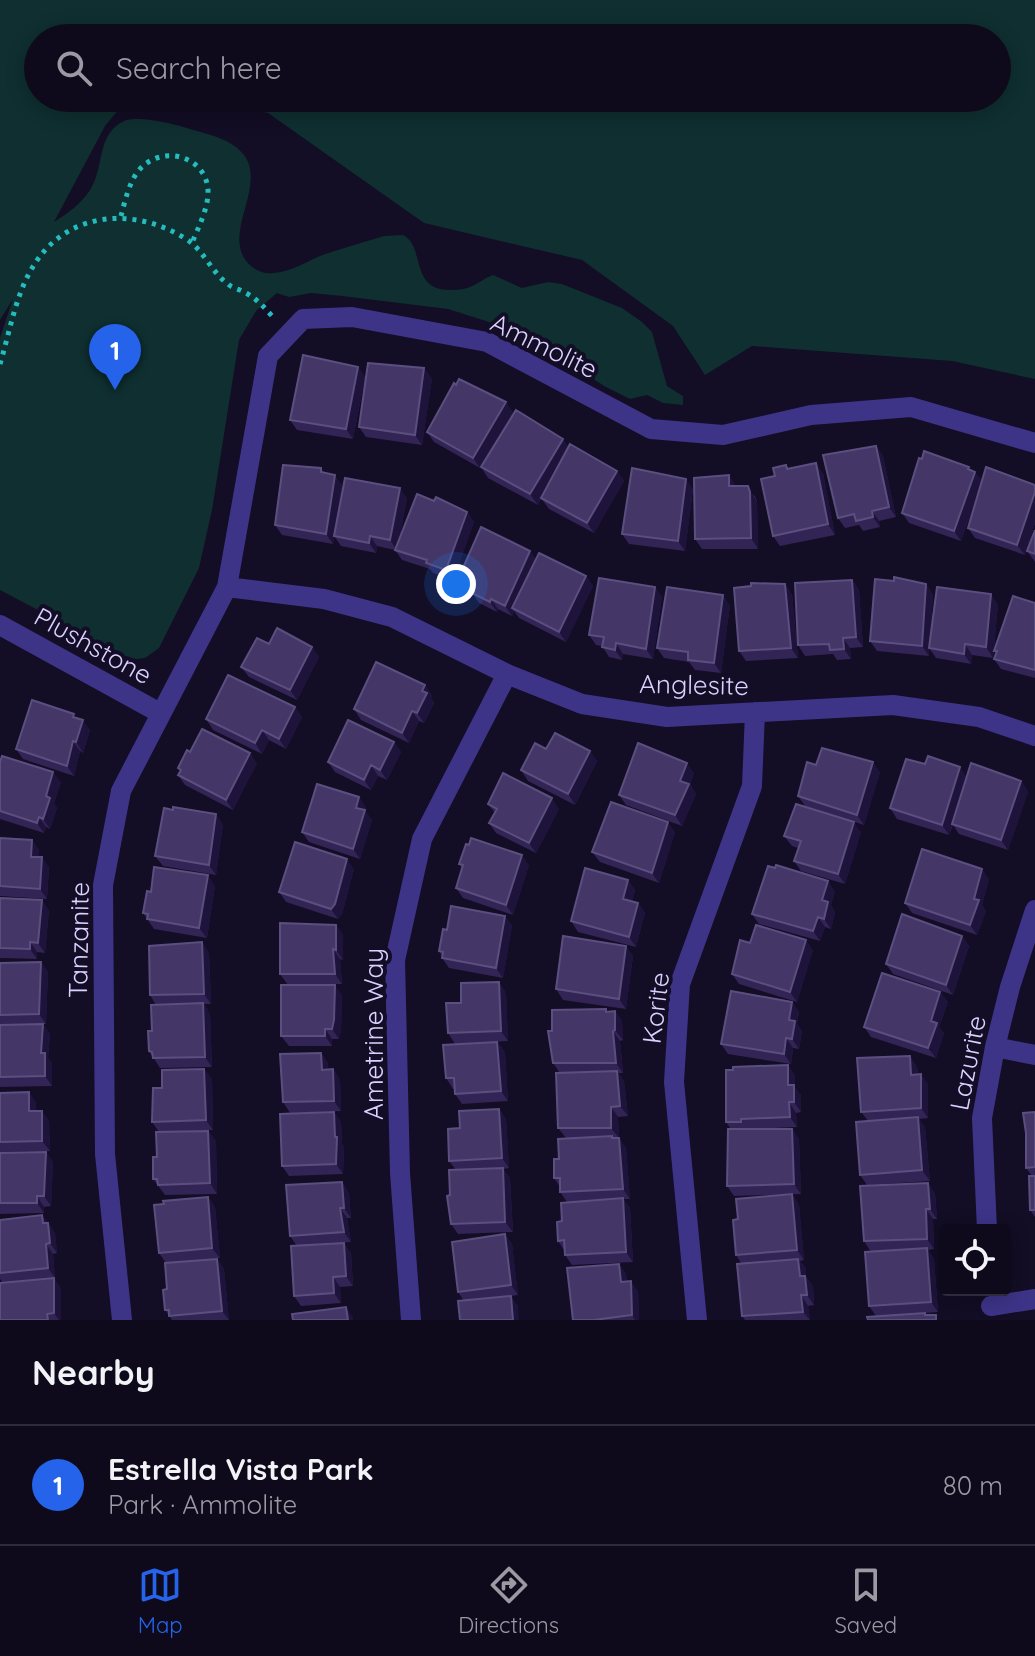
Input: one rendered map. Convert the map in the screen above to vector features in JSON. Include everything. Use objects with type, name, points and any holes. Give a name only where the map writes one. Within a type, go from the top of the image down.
[{"type":"street","name":"Ammolite","points":[[227,587],[268,356],[303,319],[352,317],[487,342],[651,429],[723,435],[811,415],[911,407],[1035,443]]},
{"type":"street","name":"Anglesite","points":[[227,587],[324,599],[392,617],[507,674],[582,704],[667,717],[893,705],[979,717],[1035,736]]},
{"type":"street","name":"Tanzanite","points":[[122,1320],[105,1154],[103,885],[121,791],[227,587]]},
{"type":"street","name":"Plushstone","points":[[0,625],[160,713]]},
{"type":"street","name":"Ametrine Way","points":[[411,1320],[400,1173],[395,960],[422,839],[507,674]]},
{"type":"street","name":"Korite","points":[[697,1320],[674,1082],[680,984],[752,786],[755,712]]},
{"type":"street","name":"Lazurite","points":[[987,1224],[982,1118],[1010,987],[1035,910]]},
{"type":"street","points":[[995,1047],[1035,1055]]},
{"type":"street","points":[[991,1305],[1035,1299]]},
{"type":"path","points":[[121,216],[133,180],[142,166],[158,158],[175,155],[191,160],[204,175],[209,192],[192,243]]},
{"type":"path","points":[[0,364],[24,284],[35,263],[55,240],[76,227],[121,216],[158,225],[192,243],[229,285],[256,299],[289,334]]},
{"type":"green space","points":[[0,0],[1035,0],[1035,379],[952,361],[752,346],[705,375],[673,326],[582,260],[424,223],[264,112],[1011,112],[1011,24],[24,24],[24,112],[116,112],[105,126],[54,222],[74,208],[90,190],[105,142],[115,127],[124,121],[156,121],[212,135],[239,149],[250,168],[251,182],[239,241],[242,254],[256,269],[267,273],[280,272],[369,240],[403,235],[415,250],[425,279],[445,290],[471,287],[493,275],[522,288],[548,282],[562,284],[622,308],[652,332],[667,386],[683,396],[683,405],[663,403],[647,395],[630,399],[514,330],[448,309],[311,293],[289,297],[277,293],[256,311],[239,340],[212,510],[199,568],[159,648],[145,658],[125,656],[0,590],[0,338],[13,299],[0,320]]},
{"type":"building","points":[[303,355],[358,367],[346,429],[290,420]]},
{"type":"building","points":[[368,363],[424,368],[415,435],[359,427]]},
{"type":"building","points":[[459,379],[506,402],[473,458],[427,432]]},
{"type":"building","points":[[516,410],[563,439],[530,494],[481,467]]},
{"type":"building","points":[[570,444],[617,471],[587,523],[541,498]]},
{"type":"building","points":[[876,446],[889,507],[872,511],[873,517],[856,521],[854,514],[838,518],[823,455]]},
{"type":"building","points":[[924,451],[975,472],[954,531],[902,513]]},
{"type":"building","points":[[816,463],[828,524],[773,536],[761,479],[775,476],[773,468],[786,465],[787,469]]},
{"type":"building","points":[[283,465],[321,468],[321,472],[335,475],[326,534],[275,525]]},
{"type":"building","points":[[986,467],[1035,485],[1017,545],[968,528]]},
{"type":"building","points":[[632,468],[686,479],[678,541],[622,534]]},
{"type":"building","points":[[729,475],[729,486],[748,486],[751,538],[695,539],[694,478]]},
{"type":"building","points":[[345,478],[400,488],[390,540],[370,536],[369,543],[334,536]]},
{"type":"building","points":[[417,494],[434,501],[436,497],[467,512],[446,570],[395,550]]},
{"type":"building","points":[[481,527],[530,551],[505,606],[472,593],[475,585],[459,577]]},
{"type":"building","points":[[1035,530],[1035,554],[1027,551]]},
{"type":"building","points":[[539,553],[586,576],[559,632],[512,608]]},
{"type":"building","points":[[894,577],[926,584],[922,646],[870,641],[875,579],[894,581]]},
{"type":"building","points":[[599,578],[655,587],[646,649],[616,643],[615,650],[602,647],[604,637],[589,635]]},
{"type":"building","points":[[852,580],[856,637],[843,638],[844,649],[830,650],[829,644],[798,645],[795,583]]},
{"type":"building","points":[[751,583],[785,584],[791,648],[739,651],[734,588],[751,586]]},
{"type":"building","points":[[667,587],[723,595],[714,663],[688,660],[688,652],[657,648]]},
{"type":"building","points":[[937,587],[991,594],[986,647],[965,644],[964,654],[929,648]]},
{"type":"building","points":[[1013,596],[1035,603],[1035,670],[994,659]]},
{"type":"building","points":[[277,628],[312,647],[290,690],[241,667],[257,638],[269,644]]},
{"type":"building","points":[[376,662],[425,685],[422,691],[427,693],[417,713],[412,711],[402,733],[354,709]]},
{"type":"building","points":[[228,675],[295,707],[279,739],[262,730],[255,743],[206,719]]},
{"type":"building","points":[[32,700],[83,720],[76,742],[73,741],[67,766],[16,749]]},
{"type":"building","points":[[348,720],[394,742],[380,770],[371,765],[364,780],[328,762]]},
{"type":"building","points":[[202,729],[250,753],[226,800],[178,775],[187,750],[190,752]]},
{"type":"building","points":[[555,733],[590,751],[568,794],[521,770],[535,743],[546,749]]},
{"type":"building","points":[[638,743],[687,763],[680,781],[689,784],[675,815],[619,795]]},
{"type":"building","points":[[822,748],[873,762],[857,815],[798,796],[807,762],[816,765]]},
{"type":"building","points":[[2,756],[53,772],[46,796],[50,798],[43,819],[39,817],[37,823],[0,811]]},
{"type":"building","points":[[928,756],[960,767],[942,825],[890,808],[906,759],[925,764]]},
{"type":"building","points":[[971,763],[1021,781],[1001,840],[952,824]]},
{"type":"building","points":[[503,773],[552,798],[529,843],[489,823],[497,809],[488,804]]},
{"type":"building","points":[[317,784],[359,797],[356,808],[365,810],[353,849],[302,832]]},
{"type":"building","points":[[611,802],[668,822],[652,873],[592,852]]},
{"type":"building","points":[[796,804],[854,822],[838,874],[794,861],[801,841],[784,836]]},
{"type":"building","points":[[173,807],[216,814],[209,865],[155,856],[164,808],[173,810]]},
{"type":"building","points":[[0,838],[32,840],[31,857],[42,857],[40,889],[0,886]]},
{"type":"building","points":[[471,838],[522,855],[506,905],[456,888],[463,865],[459,864]]},
{"type":"building","points":[[295,842],[347,859],[331,909],[279,892]]},
{"type":"building","points":[[922,849],[982,869],[974,899],[979,900],[970,925],[905,903]]},
{"type":"building","points":[[776,865],[828,881],[822,900],[828,902],[824,919],[818,917],[813,931],[752,914],[768,866],[775,868]]},
{"type":"building","points":[[154,867],[208,875],[199,928],[147,919],[148,914],[143,913],[147,891],[151,892]]},
{"type":"building","points":[[585,868],[628,880],[623,899],[638,903],[629,937],[571,921]]},
{"type":"building","points":[[0,898],[42,900],[38,943],[30,942],[30,949],[0,948]]},
{"type":"building","points":[[451,906],[505,916],[496,968],[442,958],[443,952],[439,951]]},
{"type":"building","points":[[902,914],[962,936],[946,985],[886,964]]},
{"type":"building","points":[[280,923],[336,925],[336,950],[333,949],[335,974],[280,974]]},
{"type":"building","points":[[756,925],[806,940],[790,992],[732,974],[740,940],[750,943]]},
{"type":"building","points":[[563,936],[626,946],[619,999],[556,989]]},
{"type":"building","points":[[202,942],[204,994],[150,995],[149,946]]},
{"type":"building","points":[[41,962],[39,1014],[0,1015],[0,963]]},
{"type":"building","points":[[882,973],[940,992],[931,1021],[937,1023],[928,1048],[864,1027]]},
{"type":"building","points":[[499,982],[501,1031],[448,1033],[446,1003],[461,1003],[461,983]]},
{"type":"building","points":[[281,985],[335,985],[334,1020],[332,1029],[325,1029],[325,1036],[281,1036]]},
{"type":"building","points":[[731,991],[792,1002],[789,1020],[795,1021],[792,1039],[786,1038],[784,1054],[721,1044]]},
{"type":"building","points":[[203,1003],[205,1057],[153,1058],[149,1051],[148,1031],[152,1031],[151,1005]]},
{"type":"building","points":[[606,1009],[606,1012],[615,1011],[616,1063],[553,1063],[548,1031],[552,1031],[552,1010]]},
{"type":"building","points":[[43,1024],[41,1053],[45,1053],[45,1076],[0,1077],[0,1025]]},
{"type":"building","points":[[497,1042],[501,1091],[455,1094],[454,1078],[446,1078],[443,1045]]},
{"type":"building","points":[[321,1053],[322,1070],[333,1069],[334,1101],[283,1102],[280,1054]]},
{"type":"building","points":[[910,1056],[911,1075],[921,1074],[921,1108],[861,1112],[857,1058]]},
{"type":"building","points":[[788,1065],[788,1085],[794,1085],[794,1102],[789,1102],[790,1117],[726,1122],[726,1070],[733,1070],[733,1067]]},
{"type":"building","points":[[204,1069],[206,1120],[152,1122],[153,1088],[162,1088],[162,1070]]},
{"type":"building","points":[[617,1071],[620,1106],[611,1107],[611,1128],[558,1128],[556,1073]]},
{"type":"building","points":[[29,1092],[29,1111],[42,1111],[42,1141],[0,1142],[0,1093]]},
{"type":"building","points":[[499,1109],[502,1158],[449,1161],[448,1129],[460,1128],[459,1111]]},
{"type":"building","points":[[334,1112],[336,1164],[282,1166],[280,1114]]},
{"type":"building","points":[[1035,1112],[1035,1167],[1026,1168],[1023,1113]]},
{"type":"building","points":[[918,1117],[922,1170],[860,1175],[856,1122]]},
{"type":"building","points":[[728,1129],[792,1129],[794,1184],[727,1186]]},
{"type":"building","points":[[208,1131],[210,1183],[158,1185],[157,1179],[153,1179],[153,1157],[157,1157],[156,1132]]},
{"type":"building","points":[[619,1138],[623,1189],[560,1192],[560,1178],[554,1178],[554,1159],[559,1159],[558,1139]]},
{"type":"building","points":[[46,1152],[44,1196],[37,1196],[37,1203],[0,1203],[0,1153]]},
{"type":"building","points":[[503,1168],[505,1222],[451,1224],[447,1196],[450,1195],[449,1170]]},
{"type":"building","points":[[1029,1176],[1035,1176],[1035,1210],[1030,1210]]},
{"type":"building","points":[[342,1182],[344,1208],[340,1208],[344,1232],[290,1236],[286,1185]]},
{"type":"building","points":[[928,1183],[930,1209],[926,1209],[927,1239],[864,1241],[860,1186]]},
{"type":"building","points":[[792,1194],[797,1250],[736,1255],[733,1220],[738,1219],[736,1199]]},
{"type":"building","points":[[208,1197],[212,1248],[159,1253],[154,1205],[164,1204],[163,1201]]},
{"type":"building","points":[[623,1198],[626,1252],[565,1255],[564,1240],[558,1241],[557,1222],[562,1221],[561,1203]]},
{"type":"building","points":[[42,1215],[43,1223],[48,1223],[48,1268],[0,1273],[0,1220]]},
{"type":"building","points":[[505,1234],[511,1285],[458,1292],[452,1242]]},
{"type":"building","points":[[344,1243],[346,1276],[333,1277],[334,1293],[294,1296],[291,1246]]},
{"type":"building","points":[[927,1248],[931,1302],[869,1306],[865,1252]]},
{"type":"building","points":[[217,1259],[222,1311],[169,1316],[169,1310],[165,1310],[163,1290],[167,1289],[165,1263]]},
{"type":"building","points":[[798,1259],[800,1276],[805,1276],[807,1295],[801,1295],[803,1312],[742,1316],[737,1264]]},
{"type":"building","points":[[619,1264],[621,1282],[631,1281],[632,1315],[573,1320],[567,1268]]},
{"type":"building","points":[[54,1278],[54,1313],[47,1314],[48,1320],[0,1320],[0,1283]]},
{"type":"building","points":[[511,1296],[513,1320],[460,1320],[458,1301]]},
{"type":"building","points":[[346,1307],[348,1320],[293,1320],[292,1314]]},
{"type":"building","points":[[936,1315],[936,1320],[868,1320],[867,1317]]},
{"type":"place","name":"Estrella Vista Park","points":[[115,390]]}]
